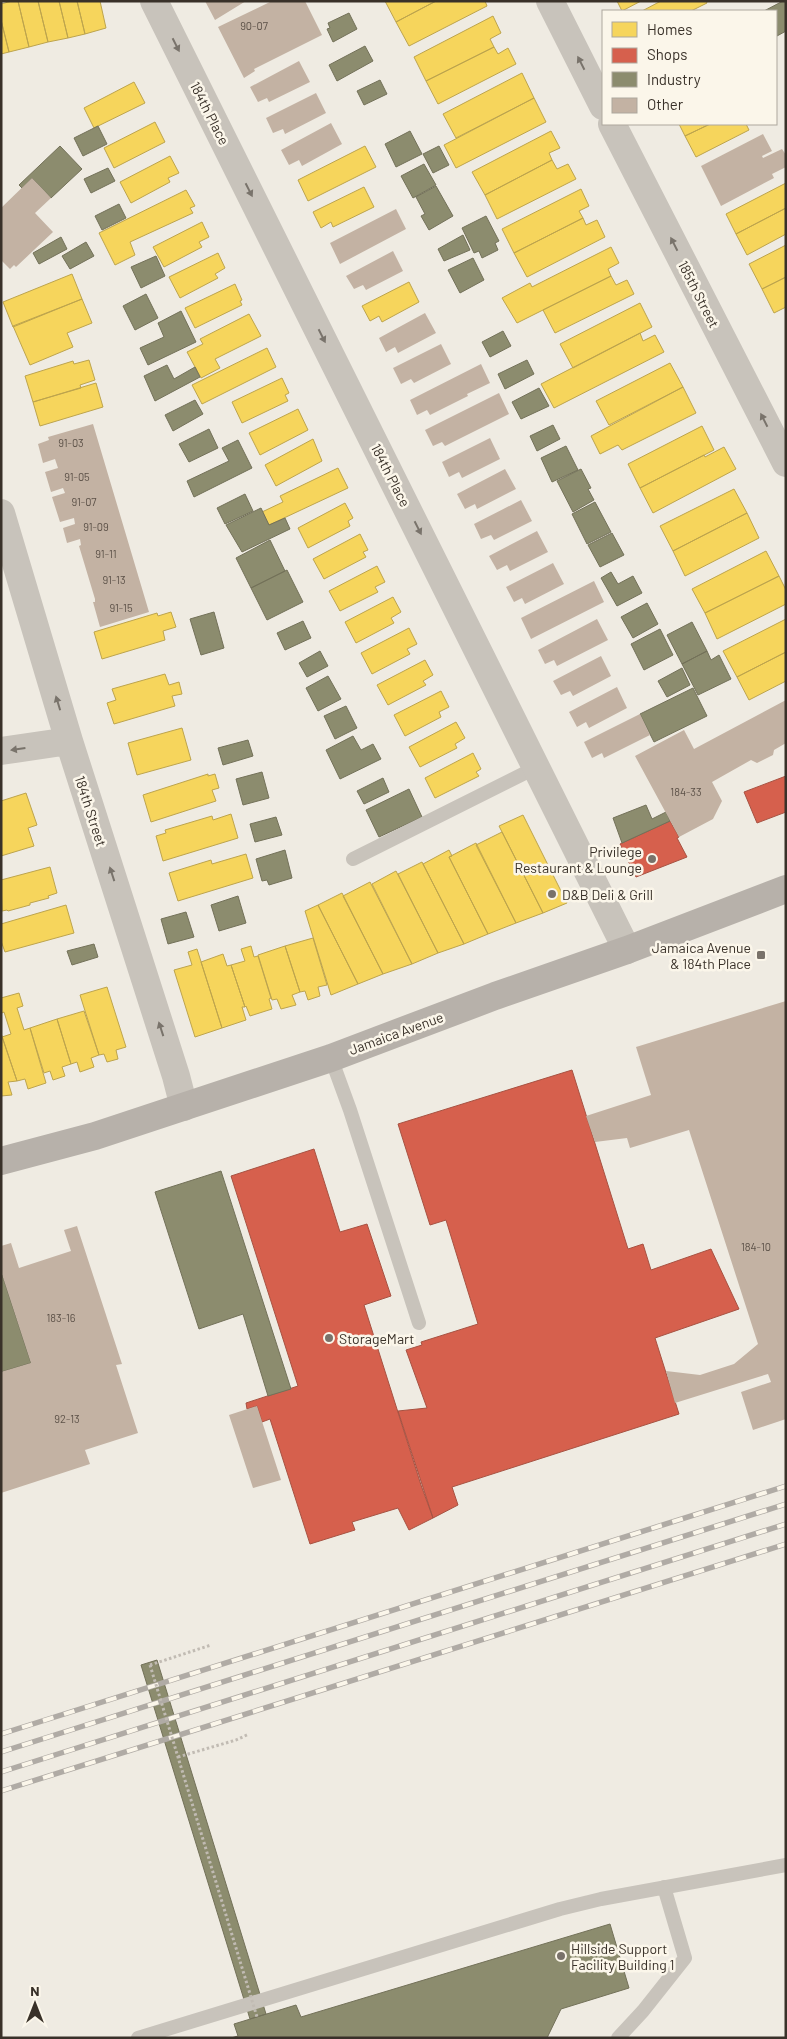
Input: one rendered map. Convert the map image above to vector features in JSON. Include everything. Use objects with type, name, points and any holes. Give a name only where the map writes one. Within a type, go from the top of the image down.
[{"type":"main road","name":"Jamaica Avenue","points":[[1,1161],[62,1146],[184,1108],[331,1058],[495,996],[628,950],[786,889]]},
{"type":"street","name":"184th Place","points":[[154,1],[628,950]]},
{"type":"street","points":[[550,1],[602,104]]},
{"type":"street","name":"185th Street","points":[[613,125],[786,463]]},
{"type":"street","name":"184th Street","points":[[1,513],[69,742],[176,1076],[184,1108]]},
{"type":"street","points":[[1,751],[69,742]]},
{"type":"lane","points":[[353,859],[537,766]]},
{"type":"lane","points":[[331,1058],[350,1110],[419,1323]]},
{"type":"lane","points":[[138,2038],[560,1909],[664,1887],[786,1865]]},
{"type":"lane","points":[[618,2038],[643,2011],[686,1958],[664,1887]]},
{"type":"path","points":[[211,1646],[150,1665],[257,2017]]},
{"type":"path","points":[[178,1757],[236,1740],[249,1734]]},
{"type":"building: Homes","points":[[18,1],[29,47],[9,52],[1,20],[1,4]]},
{"type":"building: Homes","points":[[18,1],[38,1],[48,42],[29,47]]},
{"type":"building: Homes","points":[[38,1],[59,1],[68,38],[48,42]]},
{"type":"building: Homes","points":[[59,1],[77,1],[85,34],[68,38]]},
{"type":"building: Homes","points":[[77,1],[100,1],[106,28],[85,34]]},
{"type":"building: Homes","points":[[385,1],[436,1],[396,22]]},
{"type":"building: Homes","points":[[436,1],[485,1],[487,6],[409,46],[396,22]]},
{"type":"building: Homes","points":[[617,1],[641,1],[624,10],[622,10]]},
{"type":"building: Homes","points":[[661,1],[706,1],[707,3],[693,10],[644,10]]},
{"type":"building: Homes","points":[[493,16],[501,33],[490,39],[494,47],[426,81],[414,57]]},
{"type":"building: Homes","points":[[1,20],[9,52],[1,54]]},
{"type":"building: Homes","points":[[494,47],[498,54],[508,48],[516,64],[438,104],[426,81]]},
{"type":"building: Homes","points":[[522,73],[534,98],[456,138],[443,114]]},
{"type":"building: Homes","points":[[134,82],[145,103],[94,128],[84,108]]},
{"type":"building: Homes","points":[[534,98],[546,122],[456,168],[444,145]]},
{"type":"building: Homes","points":[[155,122],[165,142],[114,168],[104,148]]},
{"type":"building: Homes","points":[[680,125],[708,125],[685,136]]},
{"type":"building: Homes","points":[[708,125],[746,125],[749,130],[696,157],[685,136]]},
{"type":"building: Homes","points":[[551,131],[560,148],[549,153],[552,160],[485,195],[472,172]]},
{"type":"building: Homes","points":[[365,146],[376,167],[308,201],[298,180]]},
{"type":"building: Homes","points":[[170,156],[179,173],[168,178],[170,182],[131,203],[120,182]]},
{"type":"building: Homes","points":[[552,160],[557,169],[568,164],[576,179],[497,219],[485,195]]},
{"type":"building: Homes","points":[[786,183],[786,208],[736,234],[726,214]]},
{"type":"building: Homes","points":[[364,187],[374,207],[333,227],[331,222],[321,228],[313,212]]},
{"type":"building: Homes","points":[[581,189],[589,206],[579,211],[583,218],[514,253],[502,229]]},
{"type":"building: Homes","points":[[186,190],[195,206],[190,208],[193,213],[130,242],[135,255],[115,265],[99,233]]},
{"type":"building: Homes","points":[[786,208],[786,234],[747,255],[736,234]]},
{"type":"building: Homes","points":[[583,218],[586,225],[597,220],[605,237],[527,277],[514,253]]},
{"type":"building: Homes","points":[[202,222],[209,237],[199,242],[202,247],[164,267],[153,247]]},
{"type":"building: Homes","points":[[786,245],[786,277],[762,289],[749,264]]},
{"type":"building: Homes","points":[[611,247],[619,263],[608,269],[611,276],[517,323],[502,298],[530,283],[532,287]]},
{"type":"building: Homes","points":[[218,253],[225,268],[215,274],[218,278],[180,298],[169,277]]},
{"type":"building: Homes","points":[[72,274],[82,299],[13,327],[3,302]]},
{"type":"building: Homes","points":[[611,276],[616,285],[627,280],[634,294],[555,333],[543,310]]},
{"type":"building: Homes","points":[[786,277],[786,307],[774,313],[762,289]]},
{"type":"building: Homes","points":[[409,282],[419,302],[382,322],[379,316],[370,321],[362,306]]},
{"type":"building: Homes","points":[[235,284],[242,300],[240,301],[242,305],[195,328],[185,308]]},
{"type":"building: Homes","points":[[82,299],[92,323],[67,333],[73,347],[30,365],[13,326]]},
{"type":"building: Homes","points":[[640,303],[652,327],[573,368],[560,344]]},
{"type":"building: Homes","points":[[249,314],[261,336],[215,359],[220,368],[201,378],[187,352],[203,344],[200,339]]},
{"type":"building: Homes","points":[[640,333],[643,341],[655,335],[664,352],[554,408],[541,384]]},
{"type":"building: Homes","points":[[267,348],[276,367],[202,404],[192,385]]},
{"type":"building: Homes","points":[[89,360],[95,380],[80,385],[81,388],[33,402],[25,376],[73,361],[74,364]]},
{"type":"building: Homes","points":[[670,363],[683,387],[609,425],[596,401]]},
{"type":"building: Homes","points":[[282,378],[289,393],[285,395],[288,401],[242,423],[232,402]]},
{"type":"building: Homes","points":[[96,383],[103,407],[40,426],[33,402]]},
{"type":"building: Homes","points":[[683,387],[696,413],[622,450],[618,445],[600,454],[591,436]]},
{"type":"building: Homes","points":[[298,409],[308,430],[260,455],[249,433]]},
{"type":"building: Homes","points":[[702,426],[714,450],[640,488],[628,464]]},
{"type":"building: Homes","points":[[313,439],[322,461],[276,486],[265,465]]},
{"type":"building: Homes","points":[[724,447],[736,469],[653,513],[640,488],[704,455],[705,457]]},
{"type":"building: Homes","points":[[338,468],[348,488],[269,525],[262,512],[283,502],[280,496]]},
{"type":"building: Homes","points":[[734,489],[747,513],[673,551],[660,526]]},
{"type":"building: Homes","points":[[345,503],[353,518],[348,521],[350,526],[308,548],[298,528]]},
{"type":"building: Homes","points":[[747,513],[759,538],[685,576],[673,551]]},
{"type":"building: Homes","points":[[360,534],[368,550],[363,552],[366,557],[324,579],[313,559]]},
{"type":"building: Homes","points":[[766,551],[779,576],[705,613],[692,589]]},
{"type":"building: Homes","points":[[377,566],[385,582],[375,587],[378,592],[340,611],[329,591]]},
{"type":"building: Homes","points":[[779,576],[786,590],[786,604],[717,639],[705,613]]},
{"type":"building: Homes","points":[[393,597],[401,612],[391,618],[394,623],[356,643],[345,622]]},
{"type":"building: Homes","points":[[171,612],[176,627],[163,631],[165,640],[102,659],[94,632],[157,613],[158,616]]},
{"type":"building: Homes","points":[[786,619],[786,652],[737,677],[723,651]]},
{"type":"building: Homes","points":[[409,628],[417,644],[407,649],[410,654],[372,674],[361,653]]},
{"type":"building: Homes","points":[[786,652],[786,681],[749,700],[737,677]]},
{"type":"building: Homes","points":[[425,660],[433,675],[423,681],[426,685],[388,705],[377,685]]},
{"type":"building: Homes","points":[[165,674],[169,685],[179,682],[182,694],[172,696],[175,706],[114,724],[107,703],[116,700],[112,689]]},
{"type":"building: Homes","points":[[441,691],[449,707],[439,712],[441,717],[405,736],[394,715]]},
{"type":"building: Homes","points":[[456,722],[465,738],[455,744],[457,748],[420,767],[409,747]]},
{"type":"building: Homes","points":[[182,728],[191,760],[137,775],[128,743]]},
{"type":"building: Homes","points":[[473,753],[481,769],[476,772],[479,776],[435,798],[425,778]]},
{"type":"building: Homes","points":[[208,774],[208,776],[215,774],[219,788],[212,790],[216,801],[151,822],[143,795]]},
{"type":"building: Homes","points":[[26,793],[37,825],[28,828],[34,846],[1,856],[1,801]]},
{"type":"building: Homes","points":[[231,814],[238,838],[163,861],[156,836],[166,833],[165,830],[212,816],[213,820]]},
{"type":"building: Homes","points":[[523,815],[567,903],[543,913],[499,826]]},
{"type":"building: Homes","points":[[502,832],[543,913],[516,923],[476,845]]},
{"type":"building: Homes","points":[[476,843],[516,923],[488,934],[449,857]]},
{"type":"building: Homes","points":[[449,850],[452,856],[449,857],[488,934],[464,944],[423,864]]},
{"type":"building: Homes","points":[[246,854],[253,878],[178,901],[169,873],[211,860],[212,864]]},
{"type":"building: Homes","points":[[422,862],[464,944],[438,953],[398,874]]},
{"type":"building: Homes","points":[[50,867],[57,893],[48,896],[49,898],[30,903],[30,905],[2,911],[1,880]]},
{"type":"building: Homes","points":[[396,871],[438,953],[412,964],[372,884]]},
{"type":"building: Homes","points":[[370,882],[412,964],[383,974],[343,896]]},
{"type":"building: Homes","points":[[342,893],[383,974],[358,984],[318,905]]},
{"type":"building: Homes","points":[[66,905],[74,933],[5,952],[1,941],[1,924]]},
{"type":"building: Homes","points":[[318,905],[358,984],[331,995],[305,911]]},
{"type":"building: Homes","points":[[313,938],[327,985],[318,987],[320,996],[308,1000],[305,991],[300,992],[285,946]]},
{"type":"building: Homes","points":[[251,946],[254,957],[258,956],[271,998],[269,999],[272,1009],[250,1016],[245,1007],[231,965],[245,961],[241,949]]},
{"type":"building: Homes","points":[[285,946],[300,992],[292,995],[296,1005],[281,1009],[277,999],[272,1000],[258,955]]},
{"type":"building: Homes","points":[[197,949],[222,1028],[195,1037],[174,970],[192,965],[188,952]]},
{"type":"building: Homes","points":[[223,954],[227,966],[231,965],[245,1007],[242,1007],[246,1020],[222,1028],[201,962]]},
{"type":"building: Homes","points":[[107,987],[126,1047],[116,1050],[118,1059],[107,1062],[104,1054],[99,1055],[80,995]]},
{"type":"building: Homes","points":[[19,993],[23,1006],[17,1008],[24,1030],[30,1028],[46,1083],[28,1089],[25,1079],[17,1081],[2,1037],[11,1034],[4,1012],[2,1013],[1,1010],[1,998]]},
{"type":"building: Homes","points":[[84,1011],[99,1055],[91,1058],[94,1067],[80,1072],[77,1062],[71,1064],[57,1019]]},
{"type":"building: Homes","points":[[57,1019],[71,1064],[62,1067],[65,1076],[53,1080],[50,1071],[44,1073],[30,1028]]},
{"type":"building: Homes","points":[[1,1033],[17,1081],[8,1082],[12,1095],[1,1096]]},
{"type":"building: Shops","points":[[786,776],[786,812],[757,823],[744,792]]},
{"type":"building: Shops","points":[[670,821],[687,857],[636,877],[620,844]]},
{"type":"building: Shops","points":[[572,1070],[628,1249],[643,1244],[651,1270],[711,1249],[739,1309],[655,1338],[679,1414],[452,1487],[458,1505],[433,1518],[398,1411],[427,1408],[406,1350],[422,1345],[421,1342],[478,1324],[446,1220],[430,1225],[398,1124]]},
{"type":"building: Shops","name":"StorageMart","points":[[314,1149],[340,1232],[367,1224],[391,1296],[364,1305],[433,1518],[409,1530],[398,1508],[352,1522],[355,1530],[310,1544],[270,1419],[262,1422],[257,1406],[247,1409],[246,1403],[298,1386],[231,1176]]},
{"type":"building: Industry","points":[[786,1],[786,31],[777,36],[777,10],[766,10]]},
{"type":"building: Industry","points":[[349,13],[357,29],[333,42],[327,29],[330,28],[328,23]]},
{"type":"building: Industry","points":[[365,46],[373,61],[337,81],[329,65]]},
{"type":"building: Industry","points":[[380,80],[387,94],[364,105],[357,91]]},
{"type":"building: Industry","points":[[98,126],[107,144],[83,156],[74,138]]},
{"type":"building: Industry","points":[[410,131],[422,154],[396,167],[385,144]]},
{"type":"building: Industry","points":[[60,146],[82,169],[51,198],[32,178],[22,188],[19,185]]},
{"type":"building: Industry","points":[[439,146],[449,165],[433,173],[423,154]]},
{"type":"building: Industry","points":[[424,164],[436,185],[413,198],[401,176]]},
{"type":"building: Industry","points":[[108,168],[115,181],[91,193],[84,179]]},
{"type":"building: Industry","points":[[436,186],[453,216],[429,230],[421,216],[425,214],[416,197]]},
{"type":"building: Industry","points":[[119,204],[126,218],[102,230],[95,216]]},
{"type":"building: Industry","points":[[486,216],[499,241],[495,243],[498,250],[482,258],[479,251],[474,253],[462,228]]},
{"type":"building: Industry","points":[[463,235],[470,250],[444,261],[438,249]]},
{"type":"building: Industry","points":[[61,237],[67,249],[39,264],[33,253]]},
{"type":"building: Industry","points":[[86,242],[94,256],[70,269],[62,256]]},
{"type":"building: Industry","points":[[156,256],[165,276],[141,288],[131,267]]},
{"type":"building: Industry","points":[[473,258],[484,280],[460,293],[448,270]]},
{"type":"building: Industry","points":[[146,294],[158,318],[135,330],[123,306]]},
{"type":"building: Industry","points":[[181,311],[196,342],[148,365],[140,348],[164,337],[158,323]]},
{"type":"building: Industry","points":[[503,331],[511,346],[490,357],[482,342]]},
{"type":"building: Industry","points":[[527,360],[534,374],[505,389],[498,374]]},
{"type":"building: Industry","points":[[167,365],[174,379],[195,367],[200,377],[155,401],[144,376]]},
{"type":"building: Industry","points":[[539,388],[549,406],[521,419],[512,402]]},
{"type":"building: Industry","points":[[195,400],[203,414],[173,431],[165,415]]},
{"type":"building: Industry","points":[[553,425],[560,439],[537,451],[530,436]]},
{"type":"building: Industry","points":[[209,429],[218,448],[189,462],[179,444]]},
{"type":"building: Industry","points":[[238,440],[252,468],[194,497],[187,481],[229,461],[222,448]]},
{"type":"building: Industry","points":[[566,446],[578,470],[552,482],[541,458]]},
{"type":"building: Industry","points":[[581,469],[591,488],[588,489],[594,500],[573,512],[557,481]]},
{"type":"building: Industry","points":[[245,494],[253,511],[225,524],[217,508]]},
{"type":"building: Industry","points":[[595,502],[611,532],[587,544],[572,514]]},
{"type":"building: Industry","points":[[261,508],[269,525],[285,518],[290,529],[242,552],[226,525]]},
{"type":"building: Industry","points":[[612,533],[624,555],[600,567],[588,545]]},
{"type":"building: Industry","points":[[270,540],[285,571],[251,588],[236,558]]},
{"type":"building: Industry","points":[[287,570],[303,602],[267,620],[251,588]]},
{"type":"building: Industry","points":[[611,572],[618,584],[633,576],[642,593],[617,606],[601,578]]},
{"type":"building: Industry","points":[[647,603],[658,624],[633,638],[621,617]]},
{"type":"building: Industry","points":[[214,612],[224,648],[201,655],[190,619]]},
{"type":"building: Industry","points":[[303,621],[311,638],[285,650],[277,633]]},
{"type":"building: Industry","points":[[692,622],[707,651],[682,664],[667,635]]},
{"type":"building: Industry","points":[[660,629],[673,655],[644,670],[631,644]]},
{"type":"building: Industry","points":[[320,651],[328,666],[307,677],[299,663]]},
{"type":"building: Industry","points":[[707,651],[711,660],[719,655],[731,679],[698,695],[682,664]]},
{"type":"building: Industry","points":[[682,668],[690,685],[667,697],[658,681]]},
{"type":"building: Industry","points":[[328,676],[341,699],[318,711],[306,688]]},
{"type":"building: Industry","points":[[693,688],[707,716],[654,742],[640,714]]},
{"type":"building: Industry","points":[[346,706],[357,728],[335,739],[324,716]]},
{"type":"building: Industry","points":[[353,736],[361,750],[373,744],[381,759],[340,779],[326,750]]},
{"type":"building: Industry","points":[[248,740],[253,756],[223,765],[218,748]]},
{"type":"building: Industry","points":[[262,772],[269,798],[243,805],[236,779]]},
{"type":"building: Industry","points":[[383,778],[389,792],[364,804],[357,791]]},
{"type":"building: Industry","points":[[409,789],[422,817],[379,837],[366,810]]},
{"type":"building: Industry","points":[[646,805],[652,819],[666,812],[670,821],[622,843],[613,818]]},
{"type":"building: Industry","points":[[276,817],[282,835],[255,842],[250,824]]},
{"type":"building: Industry","points":[[285,850],[292,878],[269,885],[267,880],[262,881],[256,859]]},
{"type":"building: Industry","points":[[238,896],[246,923],[219,931],[211,905]]},
{"type":"building: Industry","points":[[186,912],[194,937],[168,944],[161,919]]},
{"type":"building: Industry","points":[[94,944],[98,957],[72,965],[67,951]]},
{"type":"building: Industry","points":[[221,1171],[291,1389],[268,1396],[243,1314],[199,1329],[155,1192]]},
{"type":"building: Industry","points":[[1,1271],[31,1363],[1,1372]]},
{"type":"building: Industry","points":[[157,1660],[266,2014],[250,2019],[141,1665]]},
{"type":"building: Industry","name":"Hillside Support Facility Building 1","points":[[610,1924],[629,1988],[561,2009],[547,2038],[231,2038],[238,2036],[234,2024],[296,2005],[301,2017]]},
{"type":"building: Other","points":[[205,1],[246,1],[215,20]]},
{"type":"building: Other","points":[[272,1],[305,1],[322,35],[254,69],[255,71],[244,78],[218,27]]},
{"type":"building: Other","points":[[299,61],[310,82],[269,102],[267,98],[258,102],[250,87]]},
{"type":"building: Other","points":[[316,93],[326,113],[285,134],[283,129],[273,133],[266,118]]},
{"type":"building: Other","points":[[331,123],[342,144],[302,166],[299,160],[289,165],[281,150]]},
{"type":"building: Other","points":[[763,134],[772,151],[762,156],[763,158],[782,149],[786,155],[786,167],[772,174],[774,178],[721,206],[701,166]]},
{"type":"building: Other","points":[[32,178],[51,198],[35,213],[53,232],[16,267],[14,265],[10,269],[1,260],[1,208]]},
{"type":"building: Other","points":[[396,209],[406,229],[340,264],[330,243]]},
{"type":"building: Other","points":[[393,251],[403,271],[366,290],[363,285],[354,289],[346,276]]},
{"type":"building: Other","points":[[425,313],[436,333],[398,353],[395,347],[386,352],[379,338]]},
{"type":"building: Other","points":[[441,344],[451,364],[414,383],[411,379],[401,384],[393,368]]},
{"type":"building: Other","points":[[481,364],[490,383],[430,415],[427,410],[417,415],[410,400]]},
{"type":"building: Other","points":[[499,393],[509,414],[445,446],[442,442],[433,446],[425,430]]},
{"type":"building: Other","points":[[93,424],[149,612],[100,627],[93,602],[95,602],[95,599],[79,546],[81,545],[80,539],[67,543],[63,528],[75,524],[74,518],[60,522],[52,497],[65,493],[63,488],[51,492],[45,472],[58,468],[55,459],[43,463],[38,444],[49,440],[48,437]]},
{"type":"building: Other","points":[[490,438],[500,459],[462,478],[459,472],[449,477],[442,462]]},
{"type":"building: Other","points":[[505,469],[516,489],[477,509],[475,504],[465,509],[457,494]]},
{"type":"building: Other","points":[[521,500],[532,521],[494,540],[491,535],[481,539],[474,524]]},
{"type":"building: Other","points":[[537,531],[548,552],[510,571],[507,565],[497,570],[489,556]]},
{"type":"building: Other","points":[[553,563],[564,584],[525,604],[522,598],[514,602],[506,587]]},
{"type":"building: Other","points":[[594,581],[604,602],[531,639],[521,618]]},
{"type":"building: Other","points":[[597,619],[608,640],[557,666],[554,660],[545,664],[538,650]]},
{"type":"building: Other","points":[[601,656],[611,676],[573,696],[570,691],[561,695],[553,681]]},
{"type":"building: Other","points":[[617,687],[627,708],[589,728],[586,722],[577,727],[569,712]]},
{"type":"building: Other","points":[[786,700],[786,743],[774,750],[773,755],[757,763],[751,760],[712,782],[722,801],[713,819],[679,837],[635,756],[684,730],[694,749]]},
{"type":"building: Other","points":[[640,714],[650,735],[604,758],[602,753],[592,758],[584,742]]},
{"type":"building: Other","points":[[786,1001],[786,1419],[753,1430],[741,1392],[771,1382],[768,1374],[675,1403],[666,1371],[700,1375],[734,1364],[758,1344],[689,1130],[630,1148],[627,1138],[595,1142],[586,1116],[651,1095],[636,1047]]},
{"type":"building: Other","points":[[77,1226],[122,1364],[116,1365],[138,1433],[85,1450],[90,1464],[1,1493],[1,1372],[31,1363],[1,1271],[1,1246],[11,1243],[19,1268],[71,1251],[64,1230]]},
{"type":"building: Other","points":[[257,1406],[281,1480],[253,1488],[229,1415]]},
{"type":"railway","points":[[1,1734],[786,1486]]},
{"type":"railway","points":[[1,1752],[786,1504]]},
{"type":"railway","points":[[1,1772],[786,1524]]},
{"type":"railway","points":[[1,1791],[786,1544]]},
{"type":"place","name":"Privilege Restaurant & Lounge","points":[[652,859]]},
{"type":"place","name":"D&B Deli & Grill","points":[[552,894]]},
{"type":"place","name":"Jamaica Avenue & 184th Place","points":[[761,955]]},
{"type":"place","name":"StorageMart","points":[[329,1338]]},
{"type":"place","name":"Hillside Support Facility Building 1","points":[[561,1956]]}]
